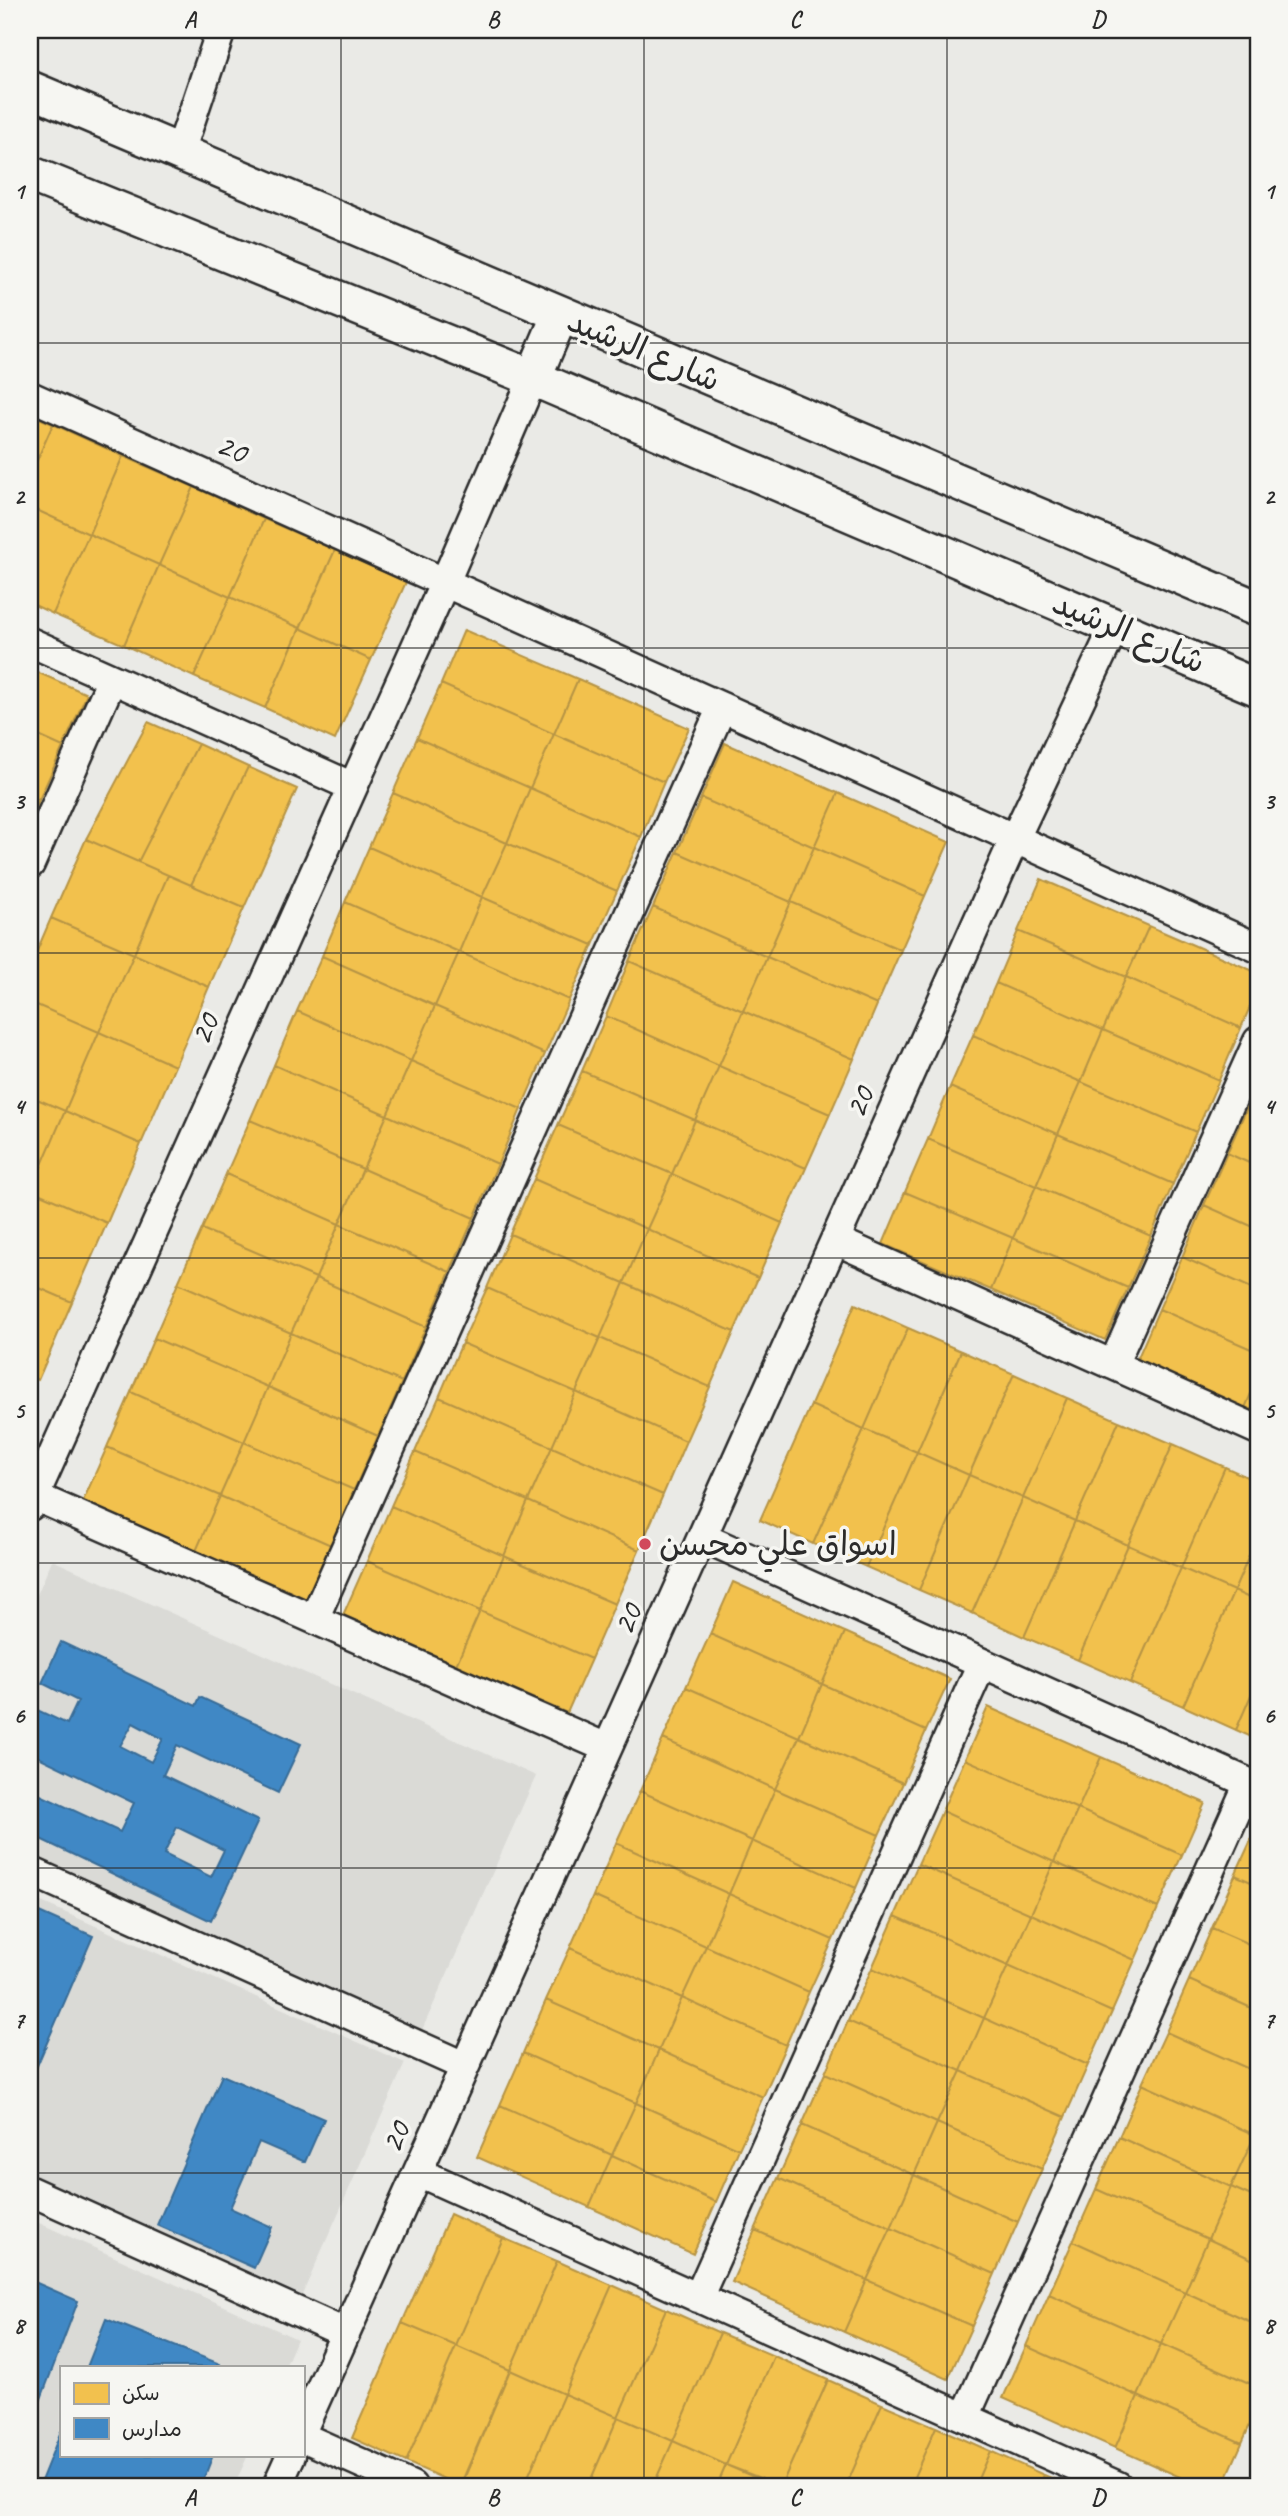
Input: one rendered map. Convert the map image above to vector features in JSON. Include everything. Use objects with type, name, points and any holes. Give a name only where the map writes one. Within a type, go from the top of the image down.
[{"type":"street","points":[[180,152],[221,30]]},
{"type":"street","name":"شارع الرشيد","points":[[30,89],[1258,609]]},
{"type":"street","name":"شارع الرشيد","points":[[30,174],[533,378],[1258,688]]},
{"type":"street","points":[[445,582],[560,315]]},
{"type":"street","name":"20","points":[[30,396],[1258,948]]},
{"type":"street","name":"20","points":[[32,1501],[351,786],[445,582]]},
{"type":"street","points":[[1015,838],[1115,626]]},
{"type":"street","points":[[30,642],[351,786]]},
{"type":"street","points":[[30,864],[112,679]]},
{"type":"street","points":[[314,1619],[722,707]]},
{"type":"street","name":"20","points":[[304,2426],[1015,838]]},
{"type":"street","points":[[1113,1365],[1258,1041]]},
{"type":"street","points":[[835,1240],[1258,1430]]},
{"type":"street","points":[[32,1501],[314,1619],[607,1748]]},
{"type":"street","points":[[702,1537],[1254,1785],[965,2417]]},
{"type":"street","points":[[698,2298],[982,1663]]},
{"type":"street","points":[[30,1871],[464,2066]]},
{"type":"street","points":[[418,2172],[1118,2486]]},
{"type":"street","points":[[30,2191],[345,2333]]},
{"type":"street","points":[[304,2437],[412,2486]]},
{"type":"street","points":[[277,2486],[291,2456]]},
{"type":"shaded area","points":[[52,1560],[536,1776],[422,2030],[30,1855],[30,1611]]},
{"type":"shaded area","points":[[30,1897],[405,2063],[302,2295],[30,2174]]},
{"type":"shaded area","points":[[30,2219],[297,2339],[285,2366],[60,2366],[60,2456],[248,2456],[234,2486],[30,2486]]},
{"type":"building: سكن","points":[[30,414],[53,424],[30,476]]},
{"type":"building: سكن","points":[[53,424],[123,456],[89,534],[30,507],[30,476]]},
{"type":"building: سكن","points":[[123,456],[194,487],[159,565],[89,534]]},
{"type":"building: سكن","points":[[194,487],[264,519],[230,597],[159,565]]},
{"type":"building: سكن","points":[[30,507],[89,534],[53,614],[30,603]]},
{"type":"building: سكن","points":[[264,519],[335,550],[300,628],[230,597]]},
{"type":"building: سكن","points":[[89,534],[159,565],[124,645],[53,614]]},
{"type":"building: سكن","points":[[335,550],[406,582],[371,660],[300,628]]},
{"type":"building: سكن","points":[[159,565],[230,597],[194,677],[124,645]]},
{"type":"building: سكن","points":[[230,597],[300,628],[265,708],[194,677]]},
{"type":"building: سكن","points":[[300,628],[371,660],[335,740],[265,708]]},
{"type":"building: سكن","points":[[464,630],[578,679],[554,734],[441,684]]},
{"type":"building: سكن","points":[[30,669],[87,694],[63,747],[30,732]]},
{"type":"building: سكن","points":[[578,679],[689,728],[664,782],[554,734]]},
{"type":"building: سكن","points":[[441,684],[554,734],[530,788],[417,738]]},
{"type":"building: سكن","points":[[148,722],[198,744],[138,862],[86,839]]},
{"type":"building: سكن","points":[[30,732],[63,747],[39,800],[30,796]]},
{"type":"building: سكن","points":[[554,734],[664,782],[641,837],[530,788]]},
{"type":"building: سكن","points":[[417,738],[530,788],[507,843],[393,793]]},
{"type":"building: سكن","points":[[725,743],[838,793],[814,847],[701,798]]},
{"type":"building: سكن","points":[[198,744],[248,767],[191,885],[138,862]]},
{"type":"building: سكن","points":[[248,767],[297,789],[244,908],[191,885]]},
{"type":"building: سكن","points":[[530,788],[641,837],[617,891],[507,843]]},
{"type":"building: سكن","points":[[393,793],[507,843],[482,897],[369,847]]},
{"type":"building: سكن","points":[[838,793],[949,842],[925,896],[814,847]]},
{"type":"building: سكن","points":[[30,796],[39,800],[30,822]]},
{"type":"building: سكن","points":[[701,798],[814,847],[791,902],[677,852]]},
{"type":"building: سكن","points":[[86,839],[168,875],[134,954],[51,918]]},
{"type":"building: سكن","points":[[507,843],[617,891],[593,945],[482,897]]},
{"type":"building: سكن","points":[[369,847],[482,897],[459,952],[345,902]]},
{"type":"building: سكن","points":[[814,847],[925,896],[901,950],[791,902]]},
{"type":"building: سكن","points":[[677,852],[791,902],[767,957],[653,907]]},
{"type":"building: سكن","points":[[168,875],[244,908],[209,987],[134,954]]},
{"type":"building: سكن","points":[[1041,879],[1149,926],[1126,977],[1018,931]]},
{"type":"building: سكن","points":[[482,897],[593,945],[569,1000],[459,952]]},
{"type":"building: سكن","points":[[345,902],[459,952],[435,1006],[322,956]]},
{"type":"building: سكن","points":[[791,902],[901,950],[877,1005],[767,957]]},
{"type":"building: سكن","points":[[653,907],[767,957],[743,1011],[629,961]]},
{"type":"building: سكن","points":[[51,918],[134,954],[99,1032],[30,1002],[30,967]]},
{"type":"building: سكن","points":[[1149,926],[1258,973],[1258,988],[1241,1028],[1126,977]]},
{"type":"building: سكن","points":[[1018,931],[1126,977],[1103,1030],[996,983]]},
{"type":"building: سكن","points":[[459,952],[569,1000],[545,1054],[435,1006]]},
{"type":"building: سكن","points":[[134,954],[209,987],[175,1066],[99,1032]]},
{"type":"building: سكن","points":[[322,956],[435,1006],[411,1061],[297,1011]]},
{"type":"building: سكن","points":[[767,957],[877,1005],[854,1059],[743,1011]]},
{"type":"building: سكن","points":[[629,961],[743,1011],[719,1066],[606,1016]]},
{"type":"building: سكن","points":[[1126,977],[1241,1028],[1219,1080],[1103,1030]]},
{"type":"building: سكن","points":[[996,983],[1103,1030],[1081,1082],[973,1035]]},
{"type":"building: سكن","points":[[30,1002],[99,1032],[65,1111],[30,1096]]},
{"type":"building: سكن","points":[[435,1006],[545,1054],[521,1109],[411,1061]]},
{"type":"building: سكن","points":[[297,1011],[411,1061],[387,1115],[274,1065]]},
{"type":"building: سكن","points":[[743,1011],[854,1059],[830,1114],[719,1066]]},
{"type":"building: سكن","points":[[606,1016],[719,1066],[695,1120],[582,1071]]},
{"type":"building: سكن","points":[[1103,1030],[1219,1080],[1196,1132],[1081,1082]]},
{"type":"building: سكن","points":[[99,1032],[175,1066],[141,1144],[65,1111]]},
{"type":"building: سكن","points":[[973,1035],[1081,1082],[1058,1134],[950,1087]]},
{"type":"building: سكن","points":[[411,1061],[521,1109],[498,1164],[387,1115]]},
{"type":"building: سكن","points":[[274,1065],[387,1115],[363,1169],[250,1120]]},
{"type":"building: سكن","points":[[719,1066],[830,1114],[806,1168],[695,1120]]},
{"type":"building: سكن","points":[[582,1071],[695,1120],[672,1174],[558,1125]]},
{"type":"building: سكن","points":[[1081,1082],[1196,1132],[1173,1184],[1058,1134]]},
{"type":"building: سكن","points":[[950,1087],[1058,1134],[1036,1186],[928,1139]]},
{"type":"building: سكن","points":[[30,1096],[65,1111],[31,1190],[30,1190]]},
{"type":"building: سكن","points":[[1250,1101],[1258,1105],[1258,1167],[1227,1153]]},
{"type":"building: سكن","points":[[65,1111],[141,1144],[107,1223],[31,1190]]},
{"type":"building: سكن","points":[[387,1115],[498,1164],[474,1218],[363,1169]]},
{"type":"building: سكن","points":[[250,1120],[363,1169],[339,1224],[226,1174]]},
{"type":"building: سكن","points":[[695,1120],[806,1168],[782,1223],[672,1174]]},
{"type":"building: سكن","points":[[558,1125],[672,1174],[647,1229],[534,1179]]},
{"type":"building: سكن","points":[[1058,1134],[1173,1184],[1151,1236],[1036,1186]]},
{"type":"building: سكن","points":[[928,1139],[1036,1186],[1013,1238],[905,1192]]},
{"type":"building: سكن","points":[[1227,1153],[1258,1167],[1258,1229],[1204,1205]]},
{"type":"building: سكن","points":[[363,1169],[474,1218],[450,1272],[339,1224]]},
{"type":"building: سكن","points":[[226,1174],[339,1224],[316,1278],[202,1229]]},
{"type":"building: سكن","points":[[672,1174],[782,1223],[758,1278],[647,1229]]},
{"type":"building: سكن","points":[[534,1179],[647,1229],[624,1283],[510,1234]]},
{"type":"building: سكن","points":[[1036,1186],[1151,1236],[1128,1288],[1013,1238]]},
{"type":"building: سكن","points":[[31,1190],[107,1223],[72,1302],[30,1284]]},
{"type":"building: سكن","points":[[905,1192],[1013,1238],[991,1290],[883,1244]]},
{"type":"building: سكن","points":[[1204,1205],[1258,1229],[1258,1291],[1182,1257]]},
{"type":"building: سكن","points":[[339,1224],[450,1272],[426,1327],[316,1278]]},
{"type":"building: سكن","points":[[202,1229],[316,1278],[291,1333],[178,1283]]},
{"type":"building: سكن","points":[[647,1229],[758,1278],[734,1332],[624,1283]]},
{"type":"building: سكن","points":[[510,1234],[624,1283],[600,1338],[487,1288]]},
{"type":"building: سكن","points":[[1013,1238],[1128,1288],[1105,1340],[991,1290]]},
{"type":"building: سكن","points":[[1182,1257],[1258,1291],[1258,1352],[1159,1309]]},
{"type":"building: سكن","points":[[316,1278],[426,1327],[402,1382],[291,1333]]},
{"type":"building: سكن","points":[[178,1283],[291,1333],[268,1387],[154,1338]]},
{"type":"building: سكن","points":[[624,1283],[734,1332],[710,1387],[600,1338]]},
{"type":"building: سكن","points":[[30,1284],[72,1302],[38,1380],[30,1377]]},
{"type":"building: سكن","points":[[487,1288],[600,1338],[576,1392],[462,1343]]},
{"type":"building: سكن","points":[[855,1304],[908,1328],[864,1429],[811,1405]]},
{"type":"building: سكن","points":[[1159,1309],[1258,1352],[1258,1377],[1245,1408],[1136,1362]]},
{"type":"building: سكن","points":[[908,1328],[961,1351],[917,1452],[864,1429]]},
{"type":"building: سكن","points":[[291,1333],[402,1382],[378,1436],[268,1387]]},
{"type":"building: سكن","points":[[154,1338],[268,1387],[244,1442],[131,1392]]},
{"type":"building: سكن","points":[[600,1338],[710,1387],[686,1441],[576,1392]]},
{"type":"building: سكن","points":[[462,1343],[576,1392],[552,1447],[439,1397]]},
{"type":"building: سكن","points":[[961,1351],[1014,1374],[969,1475],[917,1452]]},
{"type":"building: سكن","points":[[1014,1374],[1067,1398],[1023,1498],[969,1475]]},
{"type":"building: سكن","points":[[1258,1377],[1258,1414],[1245,1408]]},
{"type":"building: سكن","points":[[268,1387],[378,1436],[354,1490],[244,1442]]},
{"type":"building: سكن","points":[[131,1392],[244,1442],[220,1496],[107,1447]]},
{"type":"building: سكن","points":[[576,1392],[686,1441],[663,1495],[552,1447]]},
{"type":"building: سكن","points":[[439,1397],[552,1447],[528,1501],[415,1452]]},
{"type":"building: سكن","points":[[1067,1398],[1119,1421],[1075,1521],[1023,1498]]},
{"type":"building: سكن","points":[[811,1405],[864,1429],[813,1544],[760,1520]]},
{"type":"building: سكن","points":[[1119,1421],[1173,1444],[1128,1545],[1075,1521]]},
{"type":"building: سكن","points":[[864,1429],[917,1452],[866,1567],[813,1544]]},
{"type":"building: سكن","points":[[244,1442],[354,1490],[331,1545],[220,1496]]},
{"type":"building: سكن","points":[[1173,1444],[1225,1467],[1181,1568],[1128,1545]]},
{"type":"building: سكن","points":[[107,1447],[220,1496],[196,1551],[83,1501]]},
{"type":"building: سكن","points":[[552,1447],[663,1495],[639,1550],[528,1501]]},
{"type":"building: سكن","points":[[415,1452],[528,1501],[504,1556],[391,1506]]},
{"type":"building: سكن","points":[[917,1452],[969,1475],[919,1590],[866,1567]]},
{"type":"building: سكن","points":[[1225,1467],[1258,1482],[1258,1535],[1234,1591],[1181,1568]]},
{"type":"building: سكن","points":[[969,1475],[1023,1498],[972,1613],[919,1590]]},
{"type":"building: سكن","points":[[220,1496],[331,1545],[307,1599],[196,1551]]},
{"type":"building: سكن","points":[[1023,1498],[1075,1521],[1024,1637],[972,1613]]},
{"type":"building: سكن","points":[[528,1501],[639,1550],[615,1604],[504,1556]]},
{"type":"building: سكن","points":[[391,1506],[504,1556],[480,1611],[367,1561]]},
{"type":"building: سكن","points":[[1075,1521],[1128,1545],[1078,1660],[1024,1637]]},
{"type":"building: سكن","points":[[1258,1535],[1258,1602],[1234,1591]]},
{"type":"building: سكن","points":[[1128,1545],[1181,1568],[1130,1683],[1078,1660]]},
{"type":"building: سكن","points":[[504,1556],[615,1604],[591,1659],[480,1611]]},
{"type":"building: سكن","points":[[367,1561],[480,1611],[456,1665],[343,1615]]},
{"type":"building: سكن","points":[[1181,1568],[1234,1591],[1183,1706],[1130,1683]]},
{"type":"building: سكن","points":[[733,1582],[845,1632],[822,1684],[710,1634]]},
{"type":"building: سكن","points":[[1234,1591],[1258,1602],[1258,1679],[1236,1730],[1183,1706]]},
{"type":"building: سكن","points":[[480,1611],[591,1659],[567,1713],[456,1665]]},
{"type":"building: سكن","points":[[845,1632],[950,1679],[926,1731],[822,1684]]},
{"type":"building: سكن","points":[[710,1634],[822,1684],[799,1737],[686,1687]]},
{"type":"building: سكن","points":[[1258,1679],[1258,1740],[1236,1730]]},
{"type":"building: سكن","points":[[822,1684],[926,1731],[903,1783],[799,1737]]},
{"type":"building: سكن","points":[[686,1687],[799,1737],[775,1789],[663,1739]]},
{"type":"building: سكن","points":[[988,1707],[1101,1757],[1078,1809],[965,1759]]},
{"type":"building: سكن","points":[[799,1737],[903,1783],[879,1835],[775,1789]]},
{"type":"building: سكن","points":[[663,1739],[775,1789],[752,1841],[640,1791]]},
{"type":"building: سكن","points":[[1101,1757],[1205,1803],[1182,1855],[1078,1809]]},
{"type":"building: سكن","points":[[965,1759],[1078,1809],[1054,1862],[942,1811]]},
{"type":"building: سكن","points":[[775,1789],[879,1835],[856,1888],[752,1841]]},
{"type":"building: سكن","points":[[640,1791],[752,1841],[729,1894],[616,1843]]},
{"type":"building: سكن","points":[[1078,1809],[1182,1855],[1158,1908],[1054,1862]]},
{"type":"building: سكن","points":[[942,1811],[1054,1862],[1031,1914],[918,1864]]},
{"type":"building: سكن","points":[[1258,1825],[1258,1885],[1235,1875]]},
{"type":"building: سكن","points":[[752,1841],[856,1888],[833,1940],[729,1894]]},
{"type":"building: سكن","points":[[616,1843],[729,1894],[706,1946],[593,1896]]},
{"type":"building: سكن","points":[[1054,1862],[1158,1908],[1135,1960],[1031,1914]]},
{"type":"building: سكن","points":[[918,1864],[1031,1914],[1008,1966],[895,1916]]},
{"type":"building: سكن","points":[[1235,1875],[1258,1885],[1258,1948],[1212,1928]]},
{"type":"building: سكن","points":[[729,1894],[833,1940],[809,1992],[706,1946]]},
{"type":"building: سكن","points":[[593,1896],[706,1946],[682,1998],[570,1948]]},
{"type":"building: سكن","points":[[1031,1914],[1135,1960],[1112,2012],[1008,1966]]},
{"type":"building: سكن","points":[[895,1916],[1008,1966],[984,2018],[872,1968]]},
{"type":"building: سكن","points":[[1212,1928],[1258,1948],[1258,2011],[1189,1980]]},
{"type":"building: سكن","points":[[706,1946],[809,1992],[786,2045],[682,1998]]},
{"type":"building: سكن","points":[[570,1948],[682,1998],[659,2050],[546,2000]]},
{"type":"building: سكن","points":[[1008,1966],[1112,2012],[1088,2065],[984,2018]]},
{"type":"building: سكن","points":[[872,1968],[984,2018],[961,2071],[848,2021]]},
{"type":"building: سكن","points":[[1189,1980],[1258,2011],[1258,2073],[1166,2032]]},
{"type":"building: سكن","points":[[682,1998],[786,2045],[763,2097],[659,2050]]},
{"type":"building: سكن","points":[[546,2000],[659,2050],[636,2103],[523,2053]]},
{"type":"building: سكن","points":[[984,2018],[1088,2065],[1065,2117],[961,2071]]},
{"type":"building: سكن","points":[[848,2021],[961,2071],[937,2123],[825,2073]]},
{"type":"building: سكن","points":[[1166,2032],[1258,2073],[1258,2127],[1255,2135],[1142,2084]]},
{"type":"building: سكن","points":[[659,2050],[763,2097],[739,2149],[636,2103]]},
{"type":"building: سكن","points":[[523,2053],[636,2103],[612,2155],[500,2105]]},
{"type":"building: سكن","points":[[961,2071],[1065,2117],[1042,2169],[937,2123]]},
{"type":"building: سكن","points":[[825,2073],[937,2123],[914,2175],[802,2125]]},
{"type":"building: سكن","points":[[1142,2084],[1255,2135],[1231,2187],[1119,2137]]},
{"type":"building: سكن","points":[[636,2103],[739,2149],[716,2202],[612,2155]]},
{"type":"building: سكن","points":[[500,2105],[612,2155],[589,2207],[477,2157]]},
{"type":"building: سكن","points":[[937,2123],[1042,2169],[1018,2222],[914,2175]]},
{"type":"building: سكن","points":[[802,2125],[914,2175],[891,2228],[778,2178]]},
{"type":"building: سكن","points":[[1255,2135],[1258,2137],[1258,2199],[1231,2187]]},
{"type":"building: سكن","points":[[1119,2137],[1231,2187],[1208,2239],[1096,2189]]},
{"type":"building: سكن","points":[[612,2155],[716,2202],[693,2254],[589,2207]]},
{"type":"building: سكن","points":[[914,2175],[1018,2222],[995,2274],[891,2228]]},
{"type":"building: سكن","points":[[778,2178],[891,2228],[867,2280],[755,2230]]},
{"type":"building: سكن","points":[[1231,2187],[1258,2199],[1258,2262],[1208,2239]]},
{"type":"building: سكن","points":[[1096,2189],[1208,2239],[1185,2292],[1073,2241]]},
{"type":"building: سكن","points":[[450,2214],[503,2238],[456,2346],[402,2323]]},
{"type":"building: سكن","points":[[891,2228],[995,2274],[972,2326],[867,2280]]},
{"type":"building: سكن","points":[[755,2230],[867,2280],[844,2332],[732,2282]]},
{"type":"building: سكن","points":[[503,2238],[557,2261],[510,2370],[456,2346]]},
{"type":"building: سكن","points":[[1208,2239],[1258,2262],[1258,2325],[1185,2292]]},
{"type":"building: سكن","points":[[1073,2241],[1185,2292],[1161,2344],[1049,2294]]},
{"type":"building: سكن","points":[[557,2261],[612,2285],[564,2394],[510,2370]]},
{"type":"building: سكن","points":[[867,2280],[972,2326],[948,2379],[844,2332]]},
{"type":"building: سكن","points":[[612,2285],[666,2309],[618,2417],[564,2394]]},
{"type":"building: سكن","points":[[1185,2292],[1258,2325],[1258,2387],[1161,2344]]},
{"type":"building: سكن","points":[[1049,2294],[1161,2344],[1138,2396],[1026,2346]]},
{"type":"building: سكن","points":[[666,2309],[720,2333],[673,2441],[618,2417]]},
{"type":"building: سكن","points":[[402,2323],[456,2346],[406,2462],[352,2438]]},
{"type":"building: سكن","points":[[720,2333],[774,2356],[726,2465],[673,2441]]},
{"type":"building: سكن","points":[[1161,2344],[1258,2387],[1258,2407],[1242,2443],[1138,2396]]},
{"type":"building: سكن","points":[[456,2346],[510,2370],[460,2486],[406,2462]]},
{"type":"building: سكن","points":[[1026,2346],[1138,2396],[1115,2448],[1003,2398]]},
{"type":"building: سكن","points":[[774,2356],[828,2380],[781,2486],[726,2465]]},
{"type":"building: سكن","points":[[510,2370],[564,2394],[524,2486],[461,2486]]},
{"type":"building: سكن","points":[[828,2380],[882,2404],[846,2486],[781,2486]]},
{"type":"building: سكن","points":[[564,2394],[618,2417],[588,2486],[524,2486]]},
{"type":"building: سكن","points":[[1138,2396],[1242,2443],[1223,2486],[1200,2486],[1115,2448]]},
{"type":"building: سكن","points":[[882,2404],[936,2427],[910,2486],[846,2486]]},
{"type":"building: سكن","points":[[618,2417],[673,2441],[653,2486],[588,2486]]},
{"type":"building: سكن","points":[[936,2427],[990,2451],[975,2486],[910,2486]]},
{"type":"building: سكن","points":[[673,2441],[726,2465],[717,2486],[653,2486]]},
{"type":"building: سكن","points":[[990,2451],[1044,2475],[1039,2486],[975,2486]]},
{"type":"building: سكن","points":[[726,2465],[775,2486],[717,2486]]},
{"type":"building: سكن","points":[[1044,2475],[1070,2486],[1039,2486]]},
{"type":"building: مدارس","points":[[61,1642],[196,1706],[200,1697],[301,1744],[278,1793],[177,1745],[163,1775],[258,1821],[211,1921],[30,1834],[30,1790],[120,1832],[134,1803],[30,1753],[31,1707],[67,1724],[78,1701],[42,1683]],"holes":[[[133,1723],[163,1739],[151,1762],[120,1746]],[[177,1827],[224,1850],[211,1877],[164,1854]]]},
{"type":"building: مدارس","points":[[30,1908],[93,1936],[30,2082]]},
{"type":"building: مدارس","points":[[222,2075],[324,2119],[305,2162],[259,2142],[230,2208],[272,2227],[254,2268],[157,2225]]},
{"type":"building: مدارس","points":[[30,2280],[78,2301],[30,2428]]},
{"type":"building: مدارس","points":[[106,2319],[220,2364],[219,2366],[87,2366]]},
{"type":"building: مدارس","points":[[60,2434],[60,2456],[213,2456],[201,2486],[39,2486]]},
{"type":"place","name":"اسواق علي محسن","points":[[645,1544]]}]
